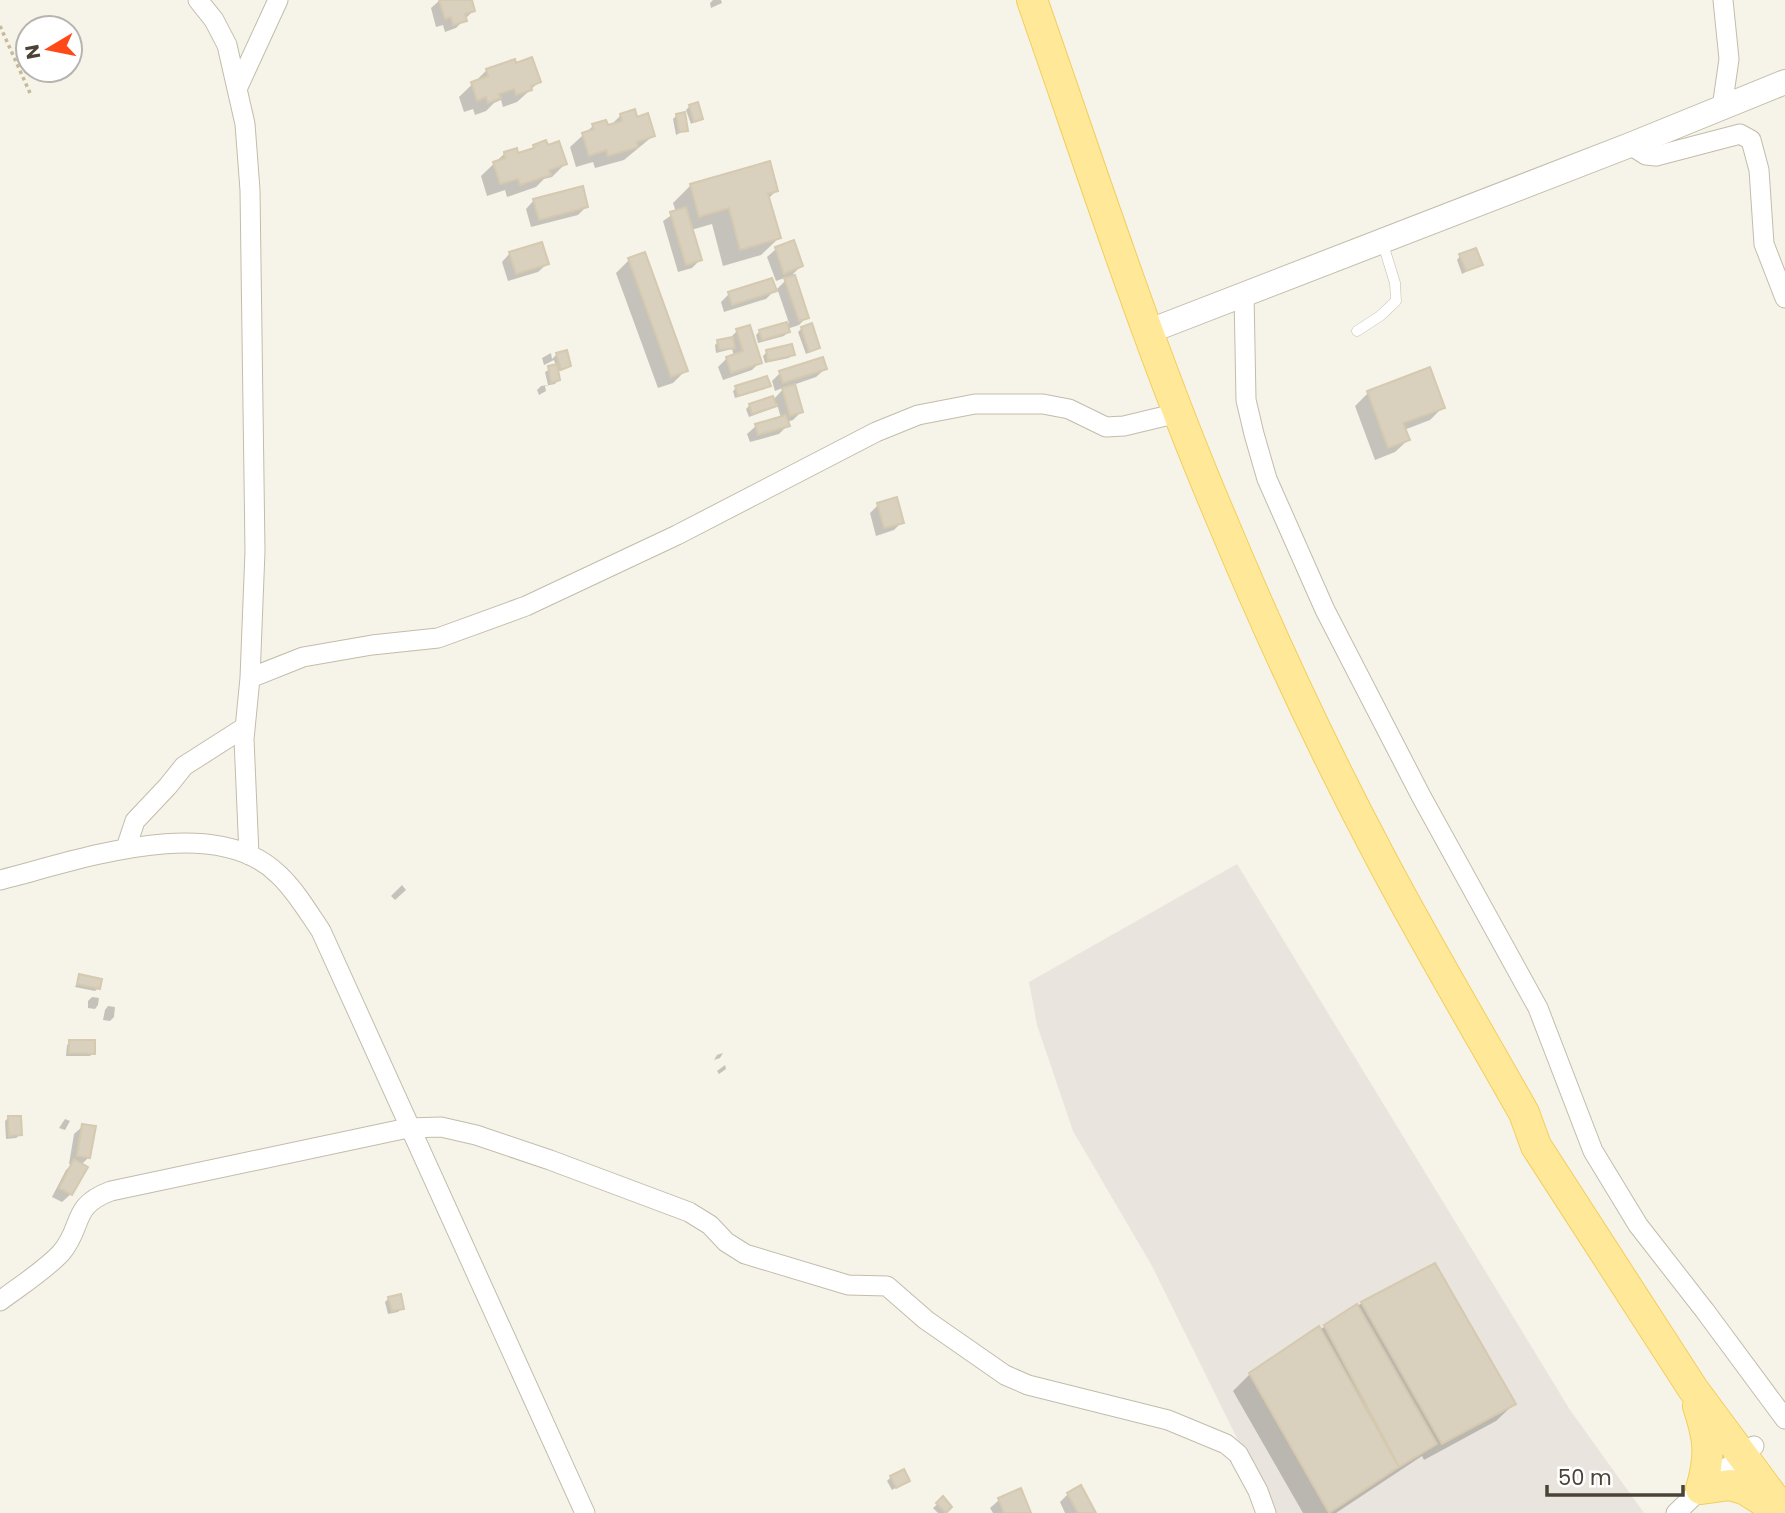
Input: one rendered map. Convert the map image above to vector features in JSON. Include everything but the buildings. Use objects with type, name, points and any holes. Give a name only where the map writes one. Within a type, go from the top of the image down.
[{"type":"main road","points":[[1032,0],[1147,332],[1221,520],[1334,766],[1377,852],[1524,1113],[1536,1146],[1693,1389],[1785,1488]]},
{"type":"main road","points":[[1524,1113],[1541,1129],[1693,1358],[1784,1513]]},
{"type":"main road","points":[[1693,1389],[1707,1433],[1709,1453],[1700,1489],[1730,1485],[1744,1489],[1784,1513]]},
{"type":"street","points":[[198,0],[214,20],[227,45],[245,124],[250,190],[255,551],[250,678],[245,727],[249,855]]},
{"type":"street","points":[[237,89],[278,0]]},
{"type":"street","points":[[1722,108],[1729,59],[1723,0]]},
{"type":"street","points":[[1147,332],[1630,145],[1785,82]]},
{"type":"street","points":[[1630,145],[1646,156],[1656,156],[1740,134],[1751,140],[1759,170],[1764,244],[1785,298]]},
{"type":"street","points":[[1244,293],[1246,400],[1254,433],[1267,480],[1335,632],[1421,796],[1538,1008],[1592,1151],[1638,1225],[1785,1419]]},
{"type":"street","points":[[250,678],[303,657],[372,645],[438,638],[526,606],[677,535],[876,432],[918,415],[975,404],[1033,403],[1069,409],[1106,427],[1124,426],[1178,413]]},
{"type":"street","points":[[126,848],[135,821],[184,766],[245,727]]},
{"type":"street","points":[[0,880],[126,848],[165,843],[228,846],[278,873],[301,900],[321,931],[408,1128],[585,1513]]},
{"type":"street","points":[[0,1301],[58,1255],[70,1239],[85,1205],[94,1197],[111,1191],[408,1128],[441,1127],[550,1160],[690,1212],[745,1254],[848,1285],[887,1286],[926,1320],[1005,1375],[1028,1385],[1168,1420],[1226,1444],[1238,1454],[1258,1491],[1266,1513]]},
{"type":"street","points":[[1676,1513],[1700,1489],[1748,1451]]},
{"type":"lane","points":[[1357,331],[1396,301],[1395,283],[1382,241]]},
{"type":"path","points":[[0,26],[30,93]]},
{"type":"shaded area","points":[[1237,864],[1570,1410],[1644,1513],[1274,1513],[1152,1266],[1073,1131],[1037,1025],[1029,982]]}]
